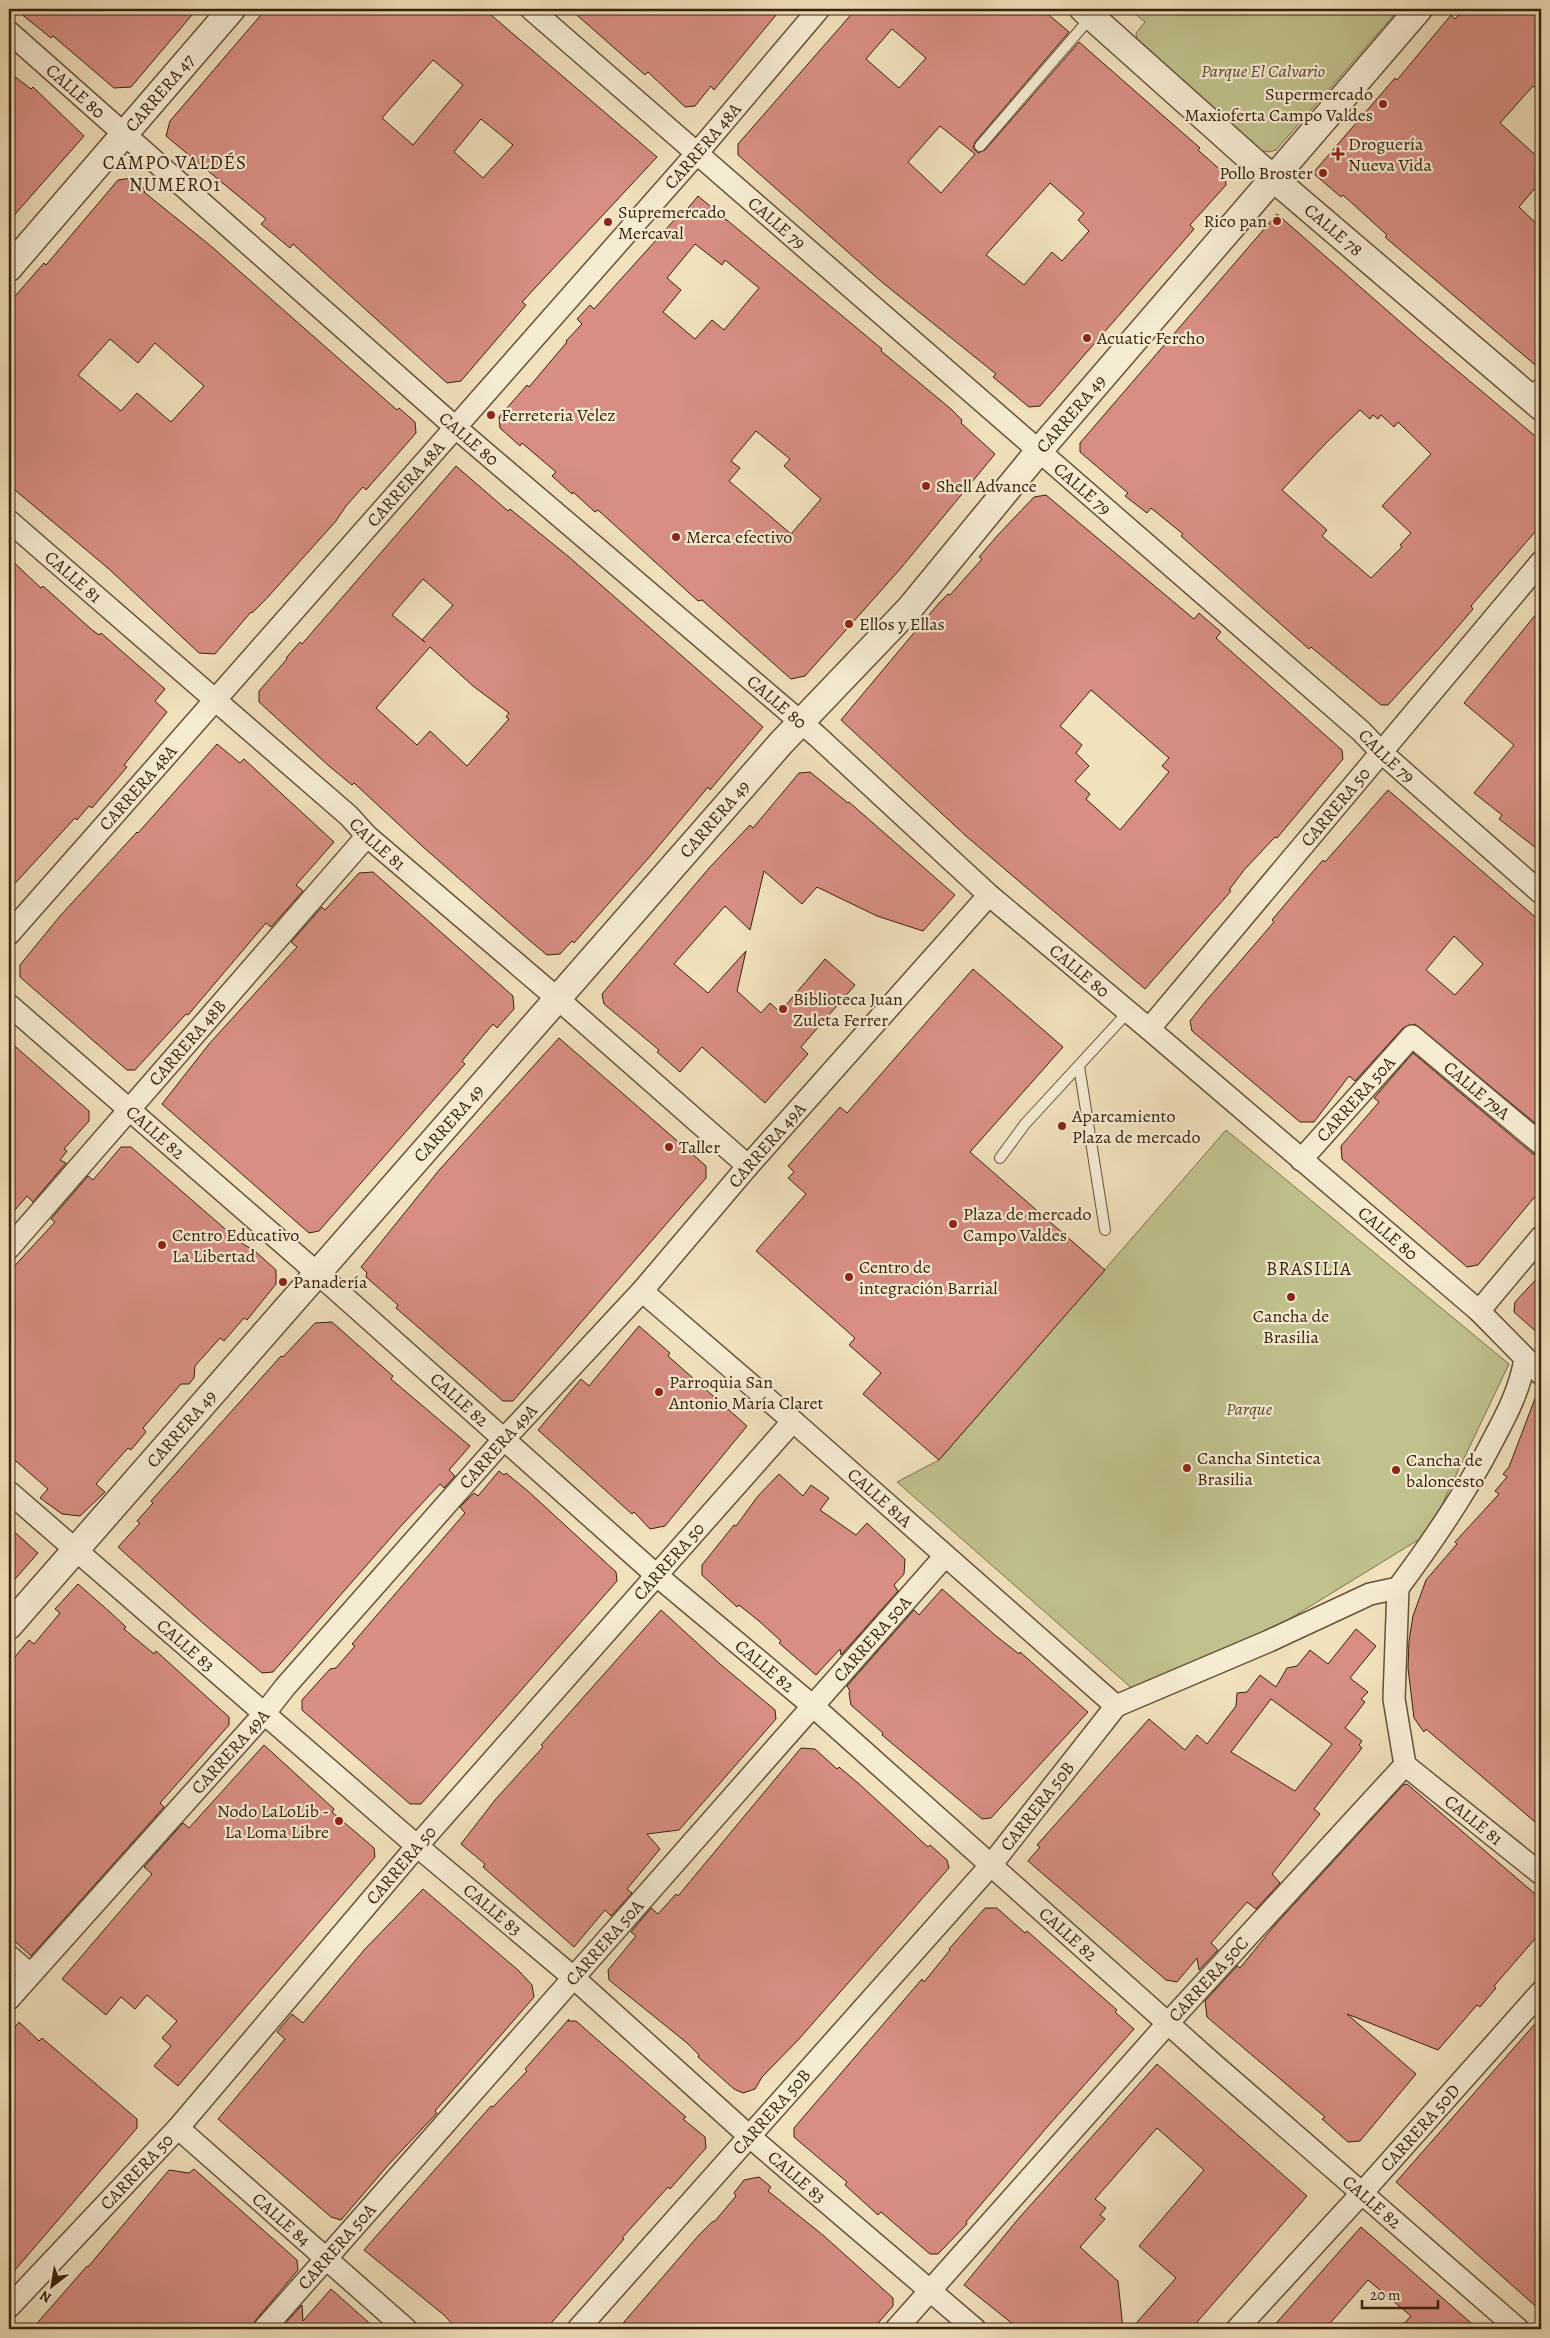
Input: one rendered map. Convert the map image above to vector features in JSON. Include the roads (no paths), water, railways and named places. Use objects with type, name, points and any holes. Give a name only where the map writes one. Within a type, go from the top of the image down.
[{"type":"street","name":"CARRERA 47","points":[[9,268],[232,9]]},
{"type":"street","name":"CALLE 79","points":[[531,9],[698,152],[1038,452],[1361,731],[1382,753],[1541,893]]},
{"type":"street","name":"CARRERA 48A","points":[[9,934],[214,699],[698,152],[820,9]]},
{"type":"street","name":"CARRERA 49","points":[[9,1626],[800,723],[910,608],[1038,452],[1419,9]]},
{"type":"street","name":"CALLE 78","points":[[1087,12],[1275,178],[1537,395]]},
{"type":"street","name":"CALLE 80","points":[[9,32],[126,133],[455,427],[800,723],[989,895],[1480,1311],[1541,1374]]},
{"type":"street","name":"CALLE 81","points":[[9,521],[349,816],[367,836],[558,999],[748,1166]]},
{"type":"street","name":"CARRERA 50","points":[[1149,1029],[1541,562]]},
{"type":"street","name":"CARRERA 48B","points":[[9,1248],[367,836]]},
{"type":"street","name":"CARRERA 49A","points":[[9,1999],[264,1714],[285,1687],[505,1438],[642,1291],[748,1166],[989,895]]},
{"type":"street","name":"CALLE 82","points":[[9,1005],[318,1273],[656,1574],[814,1706],[1168,2023],[1518,2329]]},
{"type":"street","name":"CARRERA 50A","points":[[1301,1160],[1412,1036]]},
{"type":"street","name":"CALLE 79A","points":[[1412,1036],[1541,1144]]},
{"type":"street","points":[[1480,1311],[1541,1236]]},
{"type":"street","name":"CALLE 81A","points":[[642,1291],[793,1421],[1116,1706]]},
{"type":"street","points":[[1405,1765],[1394,1699],[1398,1588],[1435,1538],[1470,1485],[1518,1389],[1525,1359]]},
{"type":"street","name":"CARRERA 50","points":[[9,2307],[178,2128],[417,1846],[793,1421]]},
{"type":"street","name":"CALLE 83","points":[[9,1492],[417,1846],[574,1978],[749,2136],[975,2329]]},
{"type":"street","name":"CARRERA 50A","points":[[264,2329],[946,1556]]},
{"type":"street","name":"CARRERA 50B","points":[[578,2329],[991,1865],[1116,1706],[1270,1641],[1370,1594],[1398,1588]]},
{"type":"street","name":"CALLE 81","points":[[1405,1765],[1541,1874]]},
{"type":"street","name":"CARRERA 50C","points":[[896,2329],[1168,2023],[1405,1765]]},
{"type":"street","points":[[9,1956],[30,1974]]},
{"type":"street","name":"CARRERA 50D","points":[[1237,2329],[1362,2193],[1541,1992]]},
{"type":"street","name":"CALLE 84","points":[[178,2128],[406,2329]]},
{"type":"lane","points":[[980,146],[1087,12]]},
{"type":"lane","points":[[1000,1158],[1024,1124],[1128,1012]]},
{"type":"lane","points":[[1078,1066],[1105,1230]]},
{"type":"place","name":"Supermercado Maxioferta Campo Valdes","points":[[1383,104]]},
{"type":"place","name":"Droguería Nueva Vida","points":[[1338,154]]},
{"type":"place","name":"Pollo Broster","points":[[1323,173]]},
{"type":"place","name":"Rico pan","points":[[1277,221]]},
{"type":"place","name":"Supremercado Mercaval","points":[[608,222]]},
{"type":"place","name":"Acuatic Fercho","points":[[1087,338]]},
{"type":"place","name":"Ferreteria Velez","points":[[491,415]]},
{"type":"place","name":"Shell Advance","points":[[926,486]]},
{"type":"place","name":"Merca efectivo","points":[[676,537]]},
{"type":"place","name":"Ellos y Ellas","points":[[849,624]]},
{"type":"place","name":"Biblioteca Juan Zuleta Ferrer","points":[[783,1009]]},
{"type":"place","name":"Aparcamiento Plaza de mercado","points":[[1062,1126]]},
{"type":"place","name":"Taller","points":[[669,1147]]},
{"type":"place","name":"Plaza de mercado Campo Valdes","points":[[953,1224]]},
{"type":"place","name":"Centro Educativo La Libertad","points":[[162,1245]]},
{"type":"place","name":"Centro de integración Barrial","points":[[849,1277]]},
{"type":"place","name":"Panadería","points":[[283,1282]]},
{"type":"place","name":"Cancha de Brasilia","points":[[1291,1297]]},
{"type":"place","name":"Parroquia San Antonio María Claret","points":[[659,1392]]},
{"type":"place","name":"Cancha Sintetica Brasilia","points":[[1187,1468]]},
{"type":"place","name":"Cancha de baloncesto","points":[[1396,1470]]},
{"type":"place","name":"Nodo LaLoLib - La Loma Libre","points":[[339,1821]]},
{"type":"district","name":"CAMPO VALDÉS NUMERO1","points":[[175,173]]},
{"type":"district","name":"BRASILIA","points":[[1309,1268]]},
{"type":"park label","name":"Parque El Calvario","points":[[1263,71]]},
{"type":"park label","name":"Parque","points":[[1249,1409]]}]
